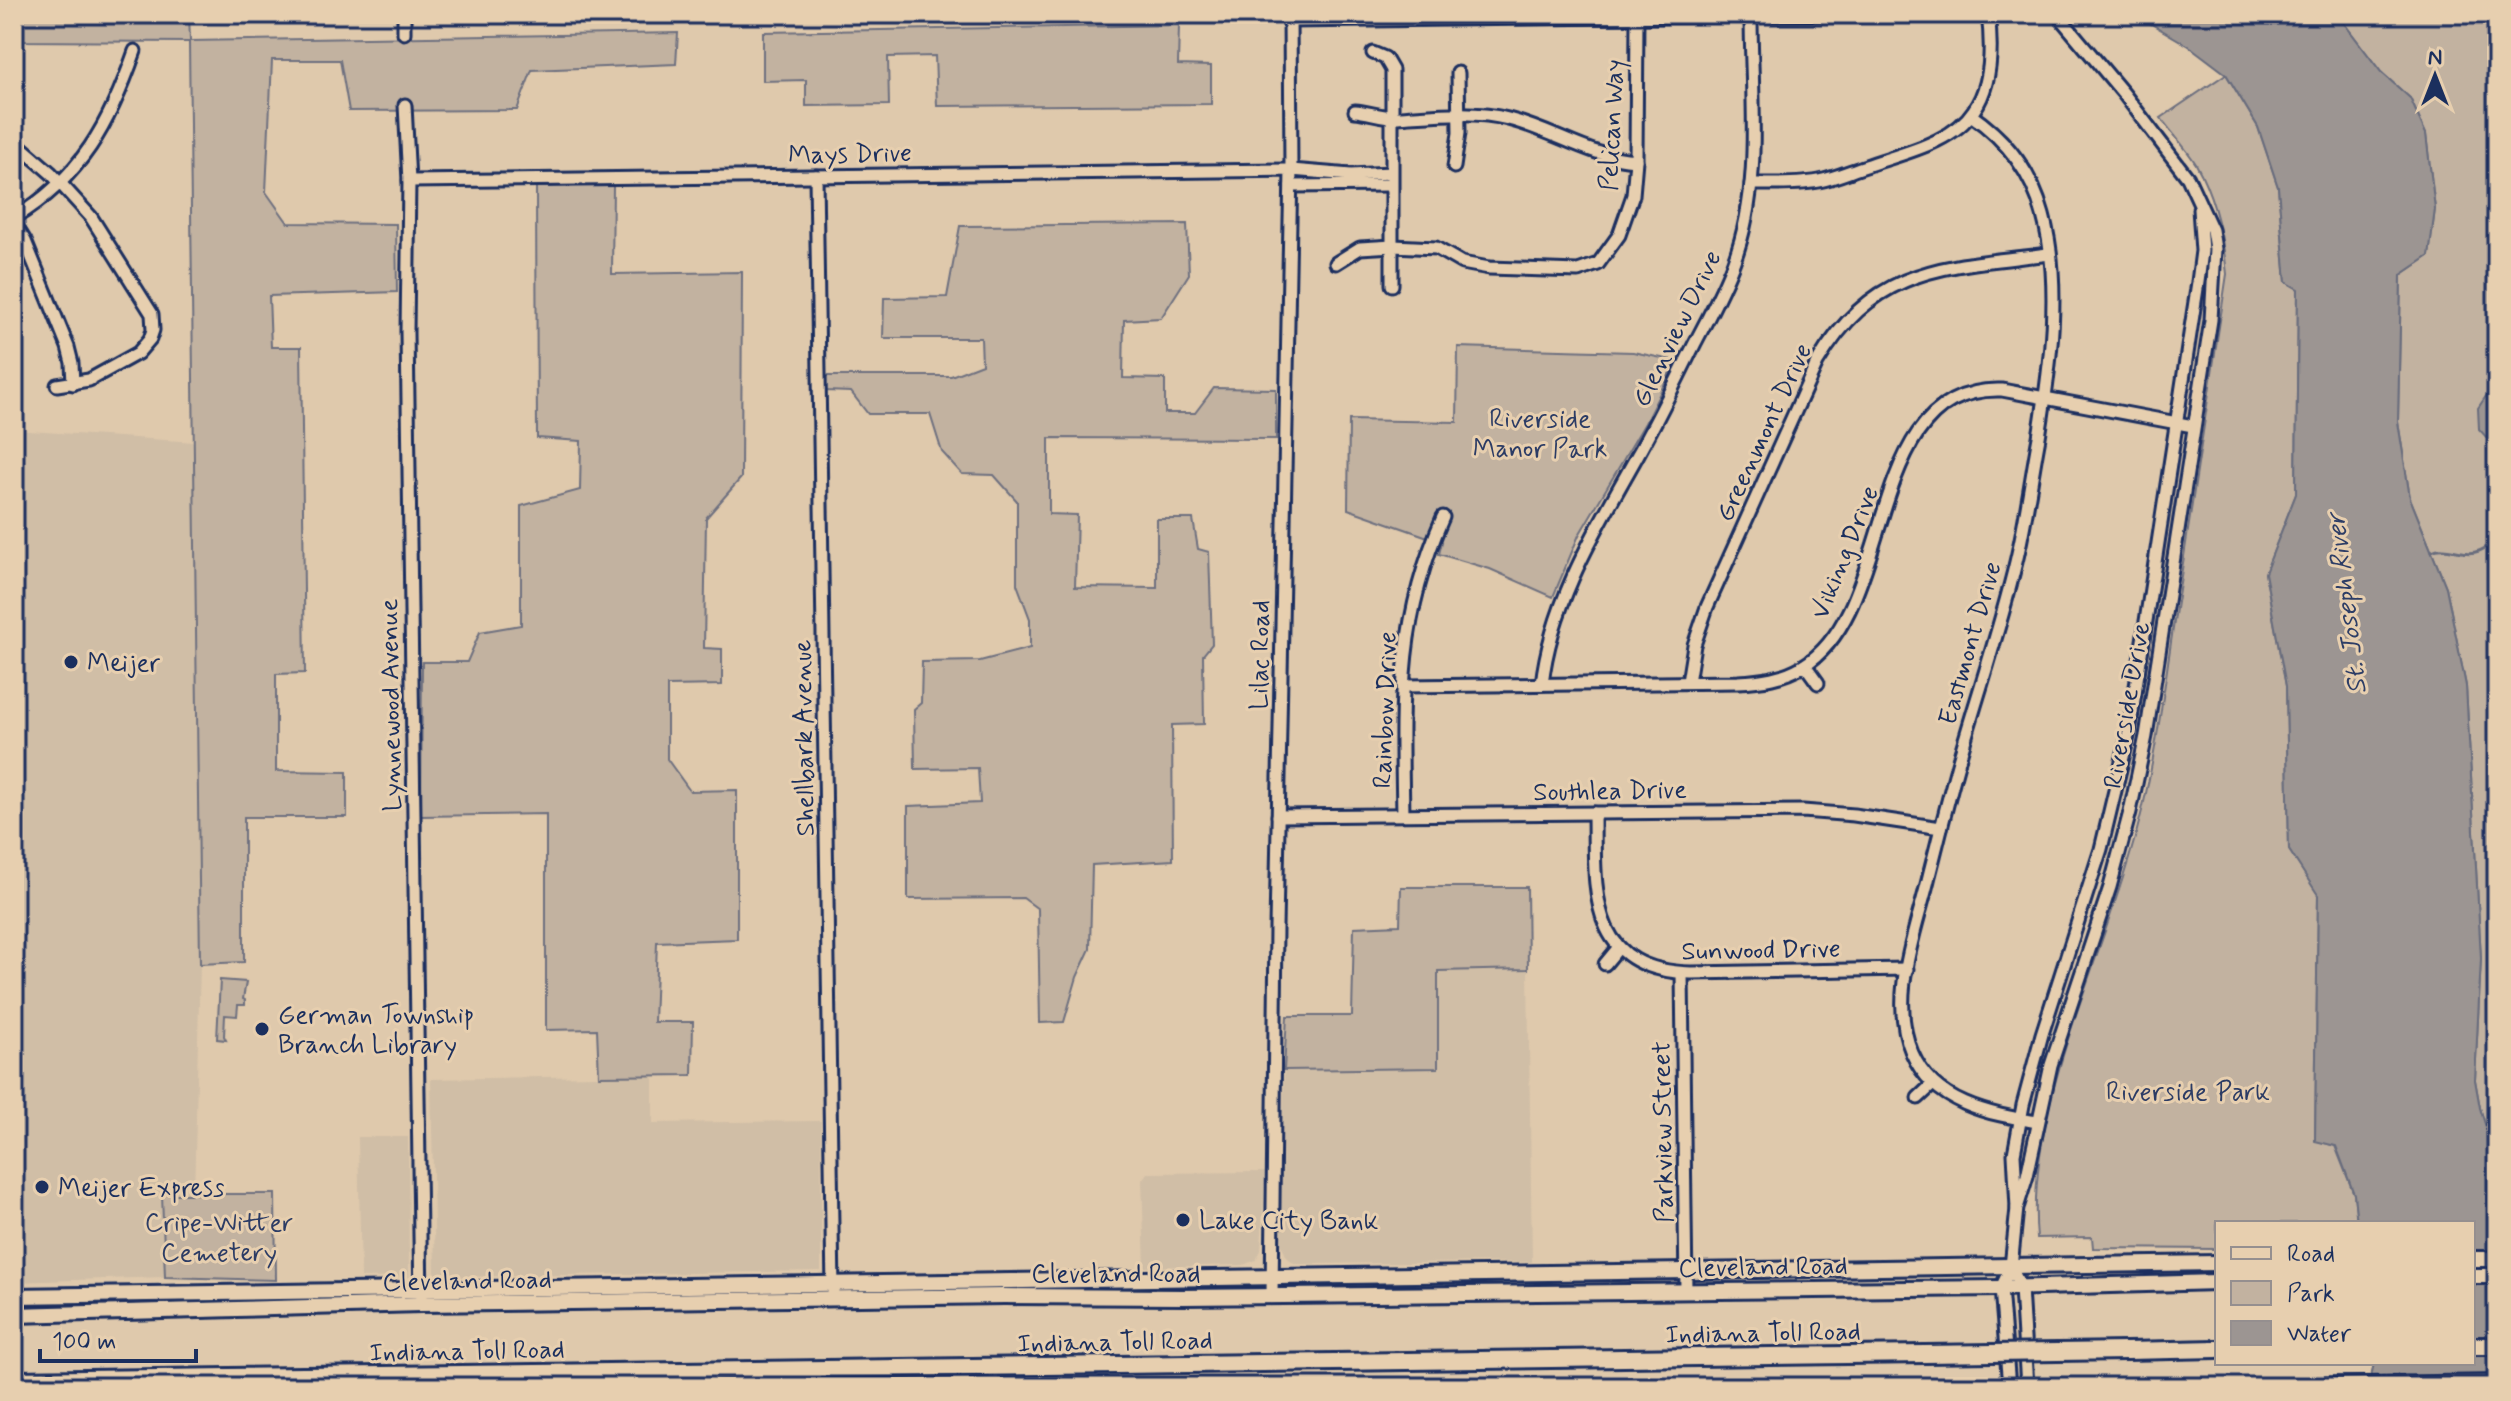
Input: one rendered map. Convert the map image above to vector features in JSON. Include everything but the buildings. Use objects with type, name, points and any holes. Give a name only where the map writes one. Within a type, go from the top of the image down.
[{"type":"highway","points":[[2475,1346],[2497,1346]]},
{"type":"highway","name":"Indiana Toll Road","points":[[14,1380],[2215,1349]]},
{"type":"highway","points":[[2308,1387],[2497,1384]]},
{"type":"main road","points":[[2475,1259],[2497,1259]]},
{"type":"main road","name":"Cleveland Road","points":[[14,1296],[2215,1263]]},
{"type":"main road","points":[[2475,1276],[2497,1276]]},
{"type":"main road","name":"Cleveland Road","points":[[14,1315],[421,1304],[2021,1288],[2215,1282]]},
{"type":"street","points":[[404,14],[404,33]]},
{"type":"street","points":[[1290,17],[1850,14]]},
{"type":"street","points":[[1751,184],[1796,184],[1842,175],[1933,142],[1971,115],[1986,83],[1990,54],[1988,14]]},
{"type":"street","name":"Riverside Drive","points":[[2017,1208],[2051,1065],[2110,887],[2130,812],[2146,736],[2211,320],[2216,270],[2212,230],[2174,157],[2057,14]]},
{"type":"street","name":"Glenview Drive","points":[[1542,684],[1547,654],[1578,563],[1664,406],[1724,285],[1742,238],[1751,184],[1751,15]]},
{"type":"street","name":"Pelican Way","points":[[1393,246],[1436,248],[1462,263],[1489,268],[1564,271],[1588,269],[1598,264],[1619,235],[1633,195],[1637,16]]},
{"type":"street","name":"Lilac Road","points":[[1272,1296],[1291,186],[1290,17]]},
{"type":"street","points":[[73,384],[68,347],[14,221],[60,183],[99,136],[114,107],[135,51]]},
{"type":"street","points":[[1373,53],[1385,58],[1392,70],[1392,285]]},
{"type":"street","points":[[1454,167],[1459,133],[1458,73]]},
{"type":"street","name":"Lynnewood Avenue","points":[[405,105],[409,181],[407,332],[421,1304]]},
{"type":"street","points":[[1355,111],[1393,117],[1459,115],[1506,118],[1604,156],[1636,160]]},
{"type":"street","name":"Eastmont Drive","points":[[1971,115],[1999,136],[2026,172],[2043,214],[2049,254],[2051,327],[2045,398],[2016,561],[1941,828],[1902,991],[1903,1022],[1913,1056],[1933,1084],[1964,1104],[2037,1122]]},
{"type":"street","points":[[14,141],[36,158],[101,230],[149,306],[153,321],[150,339],[138,353],[89,380],[57,385]]},
{"type":"street","name":"Mays Drive","points":[[409,181],[1291,170],[1391,179]]},
{"type":"street","name":"Shellbark Avenue","points":[[816,176],[833,1300]]},
{"type":"street","points":[[1291,186],[1391,179]]},
{"type":"street","name":"Riverside Drive","points":[[2001,1288],[2011,1267],[2017,1208],[2014,1154],[2021,1119],[2042,1034],[2101,849],[2129,732],[2202,251],[2198,201]]},
{"type":"street","points":[[1336,263],[1360,248],[1393,246]]},
{"type":"street","name":"Greenmont Drive","points":[[1688,682],[1694,645],[1707,607],[1817,363],[1841,327],[1872,298],[1911,277],[1940,268],[2049,254]]},
{"type":"street","name":"Viking Drive","points":[[1403,686],[1762,681],[1787,674],[1805,665],[1831,641],[1847,617],[1907,449],[1928,418],[1947,402],[1977,391],[2002,390],[2193,426]]},
{"type":"street","name":"Rainbow Drive","points":[[1403,814],[1405,645],[1424,564],[1443,517]]},
{"type":"street","points":[[1805,665],[1818,683]]},
{"type":"street","name":"Southlea Drive","points":[[1278,816],[1803,811],[1941,828]]},
{"type":"street","points":[[1594,813],[1598,905],[1610,935],[1619,947],[1605,964]]},
{"type":"street","name":"Sunwood Drive","points":[[1619,947],[1641,963],[1658,970],[1682,973],[1907,969]]},
{"type":"street","name":"Parkview Street","points":[[1682,973],[1686,1291]]},
{"type":"street","points":[[1918,1098],[1933,1084]]},
{"type":"street","points":[[2011,1267],[2021,1288],[2027,1387]]},
{"type":"street","points":[[2001,1288],[2009,1387]]},
{"type":"shaded area","points":[[14,430],[195,442],[200,964],[194,1194],[162,1195],[165,1277],[14,1282]]},
{"type":"shaded area","points":[[1528,969],[1532,1262],[1292,1262],[1281,1242],[1284,1070],[1438,1068],[1438,971]]},
{"type":"shaded area","points":[[653,1075],[653,1123],[821,1121],[821,1271],[439,1277],[435,1274],[431,1079]]},
{"type":"shaded area","points":[[358,1137],[408,1137],[409,1277],[361,1278]]},
{"type":"shaded area","points":[[1265,1172],[1261,1250],[1256,1260],[1243,1265],[1145,1267],[1142,1180],[1147,1173]]},
{"type":"green space","points":[[14,14],[189,14],[190,41],[678,33],[676,64],[532,70],[517,110],[349,111],[340,60],[272,60],[266,192],[288,223],[396,224],[397,292],[269,296],[271,347],[301,347],[305,673],[276,674],[276,771],[347,772],[347,817],[244,817],[244,962],[200,964],[189,42],[14,41]]},
{"type":"green space","points":[[2337,14],[2497,14],[2497,1163],[2475,1080],[2481,958],[2466,686],[2446,587],[2410,498],[2398,422],[2401,275],[2429,256],[2435,209],[2426,134],[2410,98],[2381,72]]},
{"type":"green space","points":[[1179,25],[1178,65],[1211,66],[1211,104],[937,106],[935,56],[888,57],[889,105],[806,106],[806,80],[763,81],[763,32]]},
{"type":"green space","name":"Riverside Park","points":[[2226,74],[2258,127],[2278,187],[2286,282],[2298,289],[2296,494],[2265,573],[2286,686],[2289,850],[2318,894],[2315,1140],[2335,1146],[2354,1194],[2357,1221],[2215,1221],[2215,1249],[2093,1248],[2092,1237],[2037,1238],[2036,1188],[2055,1085],[2123,879],[2149,777],[2227,274],[2220,231],[2208,190],[2196,164],[2161,118]]},
{"type":"green space","points":[[613,185],[612,274],[742,272],[741,478],[706,518],[704,648],[722,649],[722,685],[667,686],[667,759],[690,791],[737,790],[737,939],[657,942],[654,1022],[693,1022],[692,1075],[599,1076],[597,1029],[546,1030],[546,814],[421,816],[422,662],[467,662],[480,632],[521,625],[521,506],[580,490],[581,441],[537,438],[536,187]]},
{"type":"green space","points":[[1187,224],[1189,274],[1161,318],[1124,320],[1123,378],[1165,379],[1165,413],[1195,413],[1214,388],[1276,389],[1276,439],[1049,438],[1049,514],[1077,515],[1075,587],[1157,588],[1157,519],[1193,519],[1198,549],[1209,552],[1212,644],[1203,655],[1204,724],[1172,725],[1173,860],[1092,865],[1090,949],[1077,977],[1064,1022],[1040,1023],[1038,909],[1023,898],[908,899],[908,806],[980,803],[978,768],[915,769],[914,709],[921,703],[922,662],[980,661],[1030,648],[1030,619],[1017,584],[1017,501],[994,475],[962,474],[942,452],[930,414],[868,414],[851,392],[826,391],[826,376],[951,376],[982,364],[981,338],[883,338],[884,298],[947,297],[960,226]]},
{"type":"green space","name":"Riverside Manor Park","points":[[1458,347],[1633,352],[1676,361],[1645,423],[1579,535],[1553,597],[1490,569],[1439,554],[1442,542],[1348,509],[1349,420],[1457,422]]},
{"type":"green space","points":[[1401,887],[1527,887],[1528,969],[1438,971],[1438,1068],[1284,1070],[1287,1016],[1352,1016],[1354,927],[1400,925]]},
{"type":"green space","points":[[220,980],[246,982],[245,1005],[238,1005],[237,1016],[225,1015],[226,1040],[217,1039]]},
{"type":"green space","name":"Cripe-Witter Cemetery","points":[[162,1194],[275,1194],[276,1280],[165,1277]]},
{"type":"water","name":"St. Joseph River","points":[[2141,14],[2337,14],[2381,72],[2410,98],[2426,134],[2435,209],[2429,256],[2401,275],[2398,422],[2410,498],[2446,587],[2466,686],[2481,958],[2475,1080],[2497,1163],[2497,1387],[2369,1387],[2374,1365],[2475,1365],[2475,1221],[2357,1221],[2354,1194],[2336,1146],[2315,1141],[2318,895],[2289,850],[2286,686],[2265,573],[2296,494],[2298,289],[2286,282],[2278,187],[2258,127],[2226,74],[2189,46],[2148,22]]},
{"type":"water","points":[[2497,380],[2497,449],[2479,429],[2478,408]]},
{"type":"waterway","points":[[2432,551],[2473,552],[2484,549],[2497,539]]},
{"type":"place","name":"Meijer","points":[[71,662]]},
{"type":"place","name":"German Township Branch Library","points":[[262,1029]]},
{"type":"place","name":"Meijer Express","points":[[42,1187]]},
{"type":"place","name":"Lake City Bank","points":[[1183,1220]]}]
